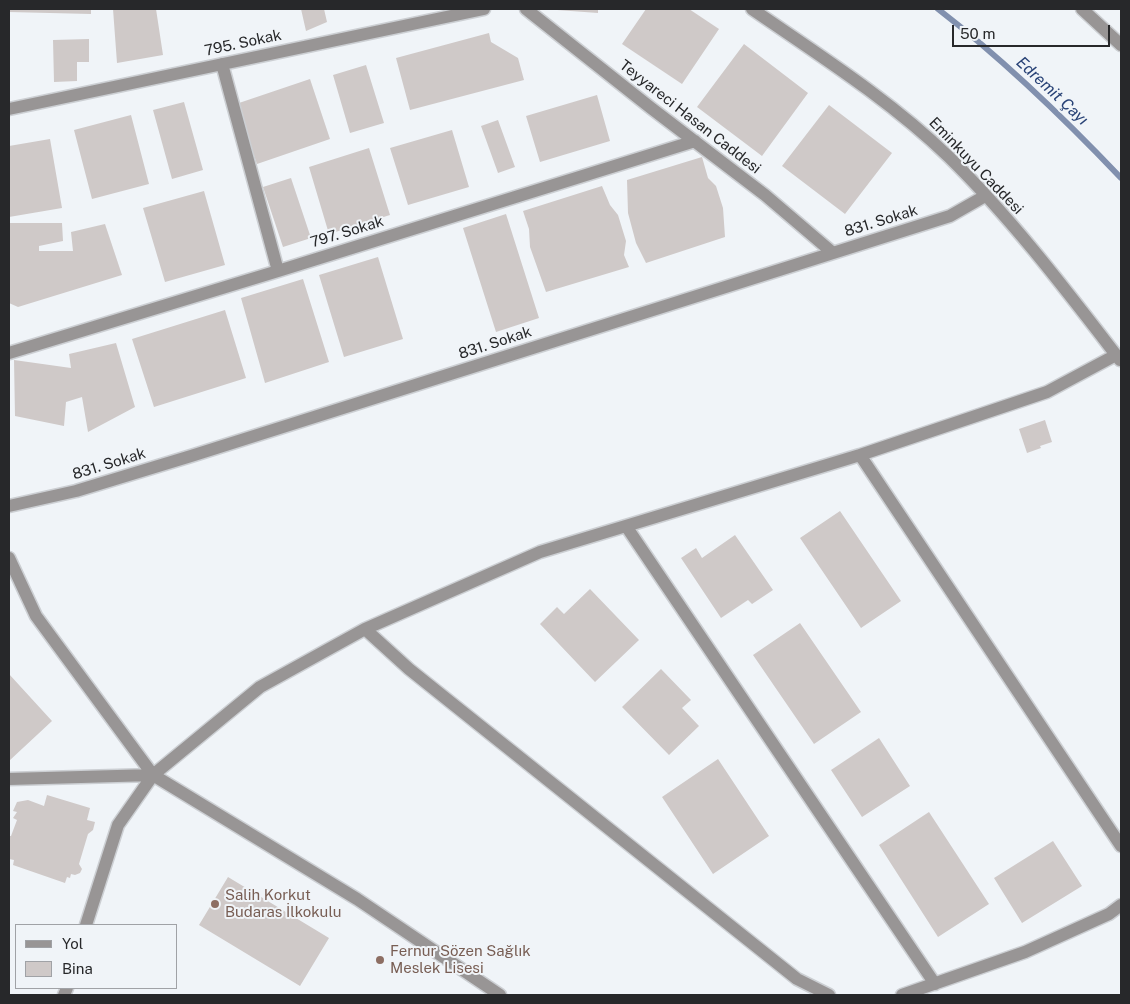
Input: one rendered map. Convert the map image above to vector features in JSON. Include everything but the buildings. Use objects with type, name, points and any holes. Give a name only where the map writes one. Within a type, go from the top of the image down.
[{"type":"street","name":"795. Sokak","points":[[9,109],[484,9]]},
{"type":"street","name":"Teyyareci Hasan Caddesi","points":[[526,9],[764,195],[832,253]]},
{"type":"street","name":"Eminkuyu Caddesi","points":[[752,9],[865,87],[908,120],[949,157],[1032,248],[1119,358]]},
{"type":"street","points":[[1082,9],[1121,45]]},
{"type":"street","points":[[222,64],[278,271]]},
{"type":"street","name":"797. Sokak","points":[[9,352],[278,271],[695,140]]},
{"type":"street","name":"831. Sokak","points":[[9,506],[76,491],[191,456],[950,216],[985,196]]},
{"type":"street","points":[[86,924],[118,825],[153,774],[260,688],[365,628],[540,552],[860,455],[1047,392],[1119,358]]},
{"type":"street","points":[[860,455],[1121,846]]},
{"type":"street","points":[[626,526],[935,984]]},
{"type":"street","points":[[9,558],[36,616],[153,774],[357,899],[500,995]]},
{"type":"street","points":[[365,628],[409,670],[797,979],[829,995]]},
{"type":"street","points":[[9,779],[153,774]]},
{"type":"street","points":[[902,995],[1025,952],[1109,914],[1121,905]]},
{"type":"waterway","name":"Edremit Çayı","points":[[938,9],[1033,90],[1121,178]]},
{"type":"place","name":"Salih Korkut Budaras İlkokulu","points":[[215,904]]},
{"type":"place","name":"Fernur Sözen Sağlık Meslek Lisesi","points":[[380,960]]}]
